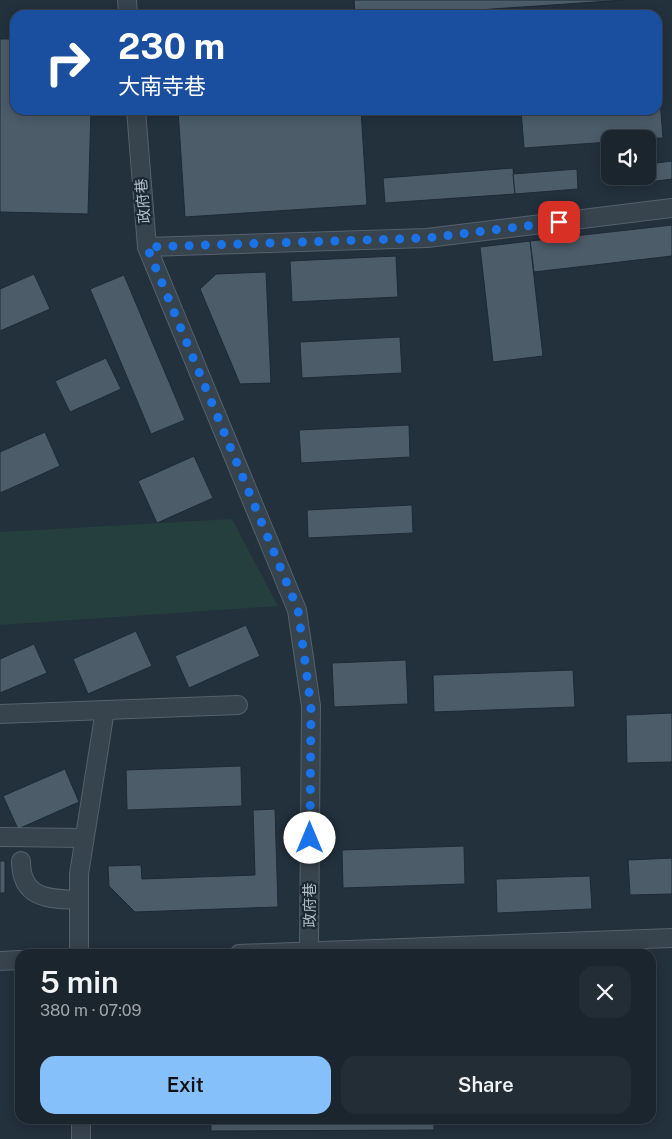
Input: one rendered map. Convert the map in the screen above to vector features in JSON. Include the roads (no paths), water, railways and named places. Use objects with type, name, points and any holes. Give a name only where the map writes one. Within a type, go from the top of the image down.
[{"type":"street","name":"政府巷","points":[[136,115],[147,247],[298,610],[311,706],[310,949]]},
{"type":"street","points":[[147,247],[427,238],[672,208]]},
{"type":"street","points":[[0,714],[238,705]]},
{"type":"street","points":[[79,949],[79,874],[104,710]]},
{"type":"street","points":[[0,837],[84,838]]},
{"type":"street","points":[[21,861],[21,870],[24,878],[35,892],[48,898],[79,900]]},
{"type":"street","points":[[388,949],[672,938]]},
{"type":"street","points":[[0,961],[15,960]]},
{"type":"street","points":[[80,1124],[81,1139]]}]
